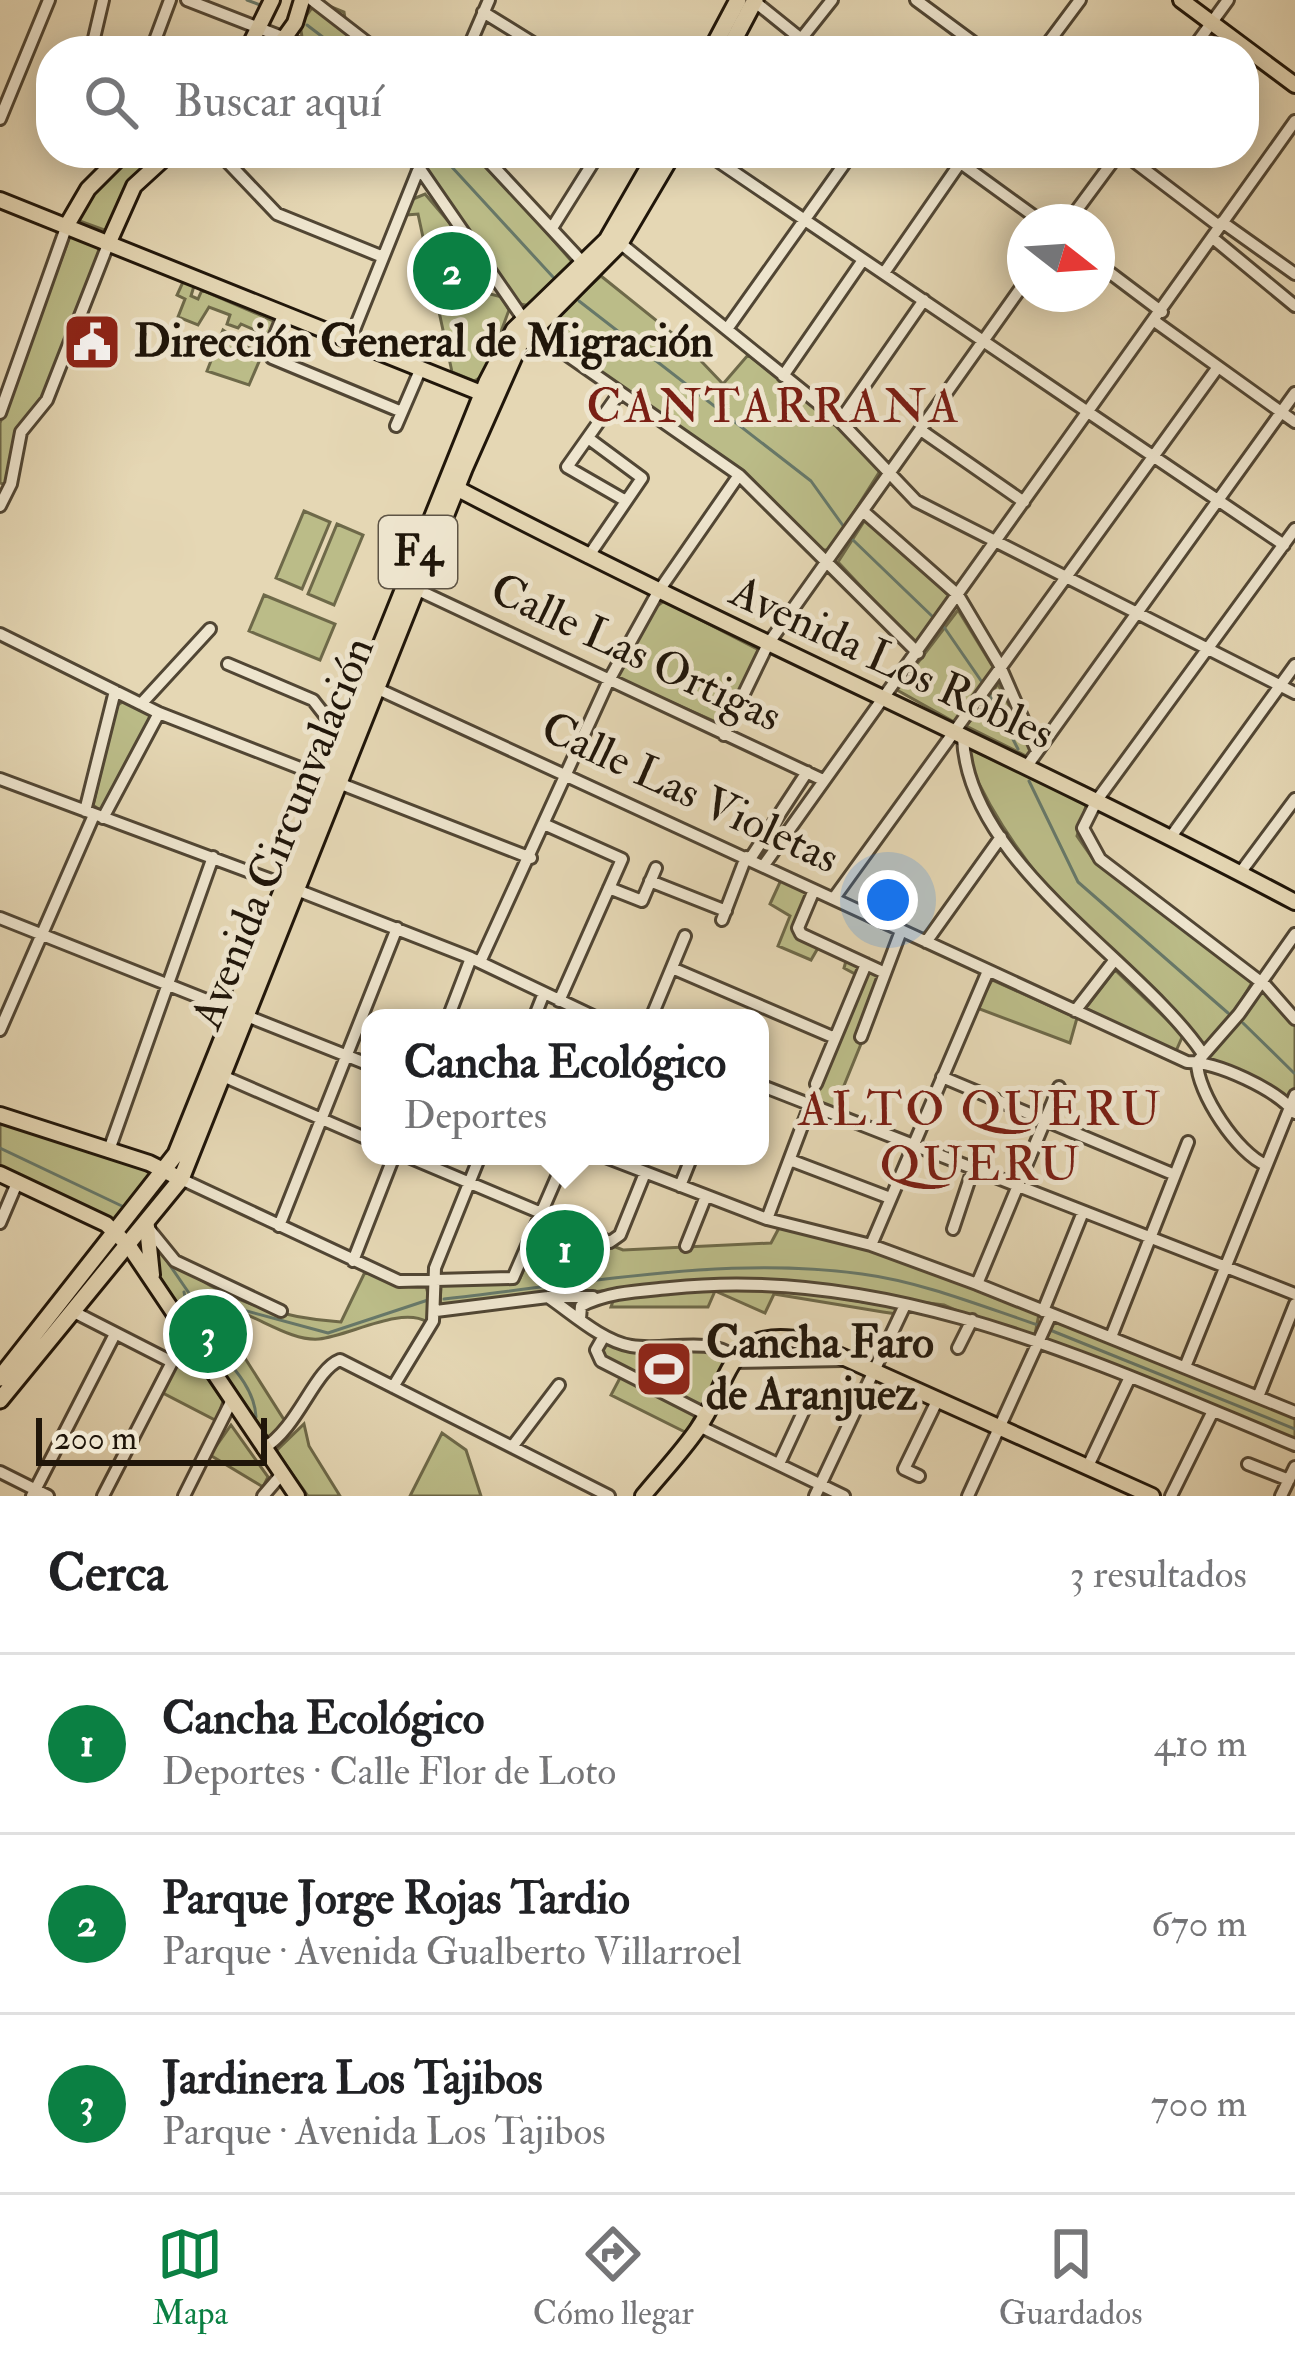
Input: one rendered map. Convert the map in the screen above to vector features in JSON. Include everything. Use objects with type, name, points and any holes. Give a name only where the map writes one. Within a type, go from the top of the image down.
[{"type":"highway","points":[[720,36],[739,0]]},
{"type":"highway","points":[[736,36],[754,1]]},
{"type":"highway","name":"Avenida Circunvalación","points":[[588,268],[648,168]]},
{"type":"highway","name":"Avenida Circunvalación","points":[[334,779],[348,727],[489,395],[528,325],[620,243],[664,168]]},
{"type":"highway","name":"Avenida Circunvalación","points":[[3,1369],[116,1233],[173,1175],[334,779],[378,689],[458,489],[489,395]]},
{"type":"highway","name":"Avenida Circunvalación","points":[[0,1400],[147,1227],[225,1077],[242,1014]]},
{"type":"main road","points":[[256,36],[272,0]]},
{"type":"main road","points":[[286,34],[302,0]]},
{"type":"main road","points":[[1181,0],[1230,36]]},
{"type":"main road","points":[[1259,58],[1295,85]]},
{"type":"main road","points":[[109,242],[134,186],[154,168]]},
{"type":"main road","points":[[67,225],[77,203],[106,169]]},
{"type":"main road","points":[[0,200],[489,395]]},
{"type":"main road","name":"Avenida Los Robles","points":[[458,489],[658,592],[1097,800],[1295,902]]},
{"type":"main road","points":[[0,1114],[173,1175]]},
{"type":"main road","points":[[0,1174],[116,1233],[129,1246],[263,1449],[276,1479],[297,1496]]},
{"type":"main road","points":[[147,1227],[154,1280]]},
{"type":"main road","points":[[643,1496],[702,1420],[734,1359],[763,1336],[782,1336],[850,1360],[1152,1496]]},
{"type":"street","points":[[0,119],[49,0]]},
{"type":"street","points":[[95,36],[103,0]]},
{"type":"street","points":[[157,36],[170,0]]},
{"type":"street","points":[[187,0],[290,36]]},
{"type":"street","points":[[312,0],[359,36]]},
{"type":"street","points":[[807,36],[832,0]]},
{"type":"street","points":[[916,0],[965,36]]},
{"type":"street","points":[[1053,36],[1080,0]]},
{"type":"street","points":[[1202,36],[1228,0]]},
{"type":"street","points":[[754,1],[792,36]]},
{"type":"street","points":[[473,36],[486,3],[527,36]]},
{"type":"street","points":[[764,865],[1295,121]]},
{"type":"street","points":[[233,168],[277,214],[383,257]]},
{"type":"street","points":[[350,340],[419,168]]},
{"type":"street","points":[[419,168],[528,325],[739,475],[825,566],[918,653]]},
{"type":"street","points":[[495,168],[588,268]]},
{"type":"street","points":[[552,228],[590,168]]},
{"type":"street","points":[[729,168],[1284,545]]},
{"type":"street","points":[[727,329],[841,168]]},
{"type":"street","points":[[884,273],[956,168]]},
{"type":"street","points":[[975,168],[1020,204]]},
{"type":"street","points":[[1082,204],[1109,168]]},
{"type":"street","points":[[1140,168],[1218,229],[1295,306]]},
{"type":"street","points":[[0,413],[67,225]]},
{"type":"street","points":[[1218,229],[1295,274]]},
{"type":"street","points":[[0,506],[21,432],[47,400],[109,242]]},
{"type":"street","points":[[620,243],[840,421],[916,501],[1295,693]]},
{"type":"street","points":[[783,376],[863,260]]},
{"type":"street","points":[[1115,279],[1218,367],[1295,422]]},
{"type":"street","points":[[840,421],[924,300]]},
{"type":"street","points":[[724,735],[768,644],[1007,307]]},
{"type":"street","points":[[284,314],[270,347],[272,358],[402,412]]},
{"type":"street","points":[[834,898],[959,735],[1067,575],[1218,367]]},
{"type":"street","points":[[396,426],[421,368]]},
{"type":"street","points":[[620,392],[567,467],[626,501]]},
{"type":"street","points":[[1027,766],[1295,393]]},
{"type":"street","points":[[922,430],[1024,502]]},
{"type":"street","points":[[588,438],[642,478],[588,557]]},
{"type":"street","points":[[452,1009],[531,858],[608,682],[658,592],[739,475]]},
{"type":"street","points":[[863,512],[958,595],[1002,672],[1036,751]]},
{"type":"street","points":[[1295,529],[1097,800],[1083,828],[1089,847],[1166,914],[1260,981],[1295,1019]]},
{"type":"street","name":"Calle Las Ortigas","points":[[418,590],[823,780]]},
{"type":"street","points":[[141,704],[210,629]]},
{"type":"street","points":[[0,635],[160,713],[531,858]]},
{"type":"street","points":[[228,664],[313,700],[327,718],[348,727]]},
{"type":"street","points":[[1170,838],[1295,665]]},
{"type":"street","name":"Calle Las Violetas","points":[[378,689],[1075,1011],[1200,1058],[1294,1105]]},
{"type":"street","points":[[94,814],[115,691]]},
{"type":"street","points":[[0,1030],[94,814],[160,713]]},
{"type":"street","points":[[959,735],[969,769],[1001,837],[1200,1058],[1201,1084],[1247,1155],[1266,1165]]},
{"type":"street","points":[[650,881],[724,915],[748,858],[807,772]]},
{"type":"street","points":[[0,779],[397,928],[578,1009]]},
{"type":"street","points":[[1240,873],[1295,799]]},
{"type":"street","points":[[546,825],[622,859],[560,1000]]},
{"type":"street","points":[[926,942],[1001,837]]},
{"type":"street","points":[[109,1150],[213,857]]},
{"type":"street","points":[[610,888],[642,902],[656,868]]},
{"type":"street","points":[[814,890],[797,928],[801,934],[883,972]]},
{"type":"street","points":[[0,918],[361,1061]]},
{"type":"street","points":[[365,1009],[397,928]]},
{"type":"street","points":[[861,1037],[902,931]]},
{"type":"street","points":[[1200,1058],[1295,934]]},
{"type":"street","points":[[655,1009],[685,936]]},
{"type":"street","points":[[1075,1011],[1113,962]]},
{"type":"street","points":[[816,1084],[866,964]]},
{"type":"street","points":[[672,968],[767,1009]]},
{"type":"street","points":[[871,1245],[988,971]]},
{"type":"street","points":[[538,1009],[544,993]]},
{"type":"street","points":[[753,1009],[755,1004]]},
{"type":"street","points":[[769,1010],[836,1038]]},
{"type":"street","points":[[279,1226],[361,1020]]},
{"type":"street","points":[[225,1077],[361,1136]]},
{"type":"street","points":[[941,1077],[1175,1175]]},
{"type":"street","points":[[977,1284],[1059,1087]]},
{"type":"street","points":[[769,1089],[1295,1294]]},
{"type":"street","points":[[767,1220],[810,1105]]},
{"type":"street","points":[[1185,1367],[1294,1105]]},
{"type":"street","points":[[1111,1337],[1188,1142]]},
{"type":"street","points":[[790,1160],[890,1198]]},
{"type":"street","points":[[352,1261],[390,1165]]},
{"type":"street","points":[[426,1165],[614,1242],[645,1173]]},
{"type":"street","points":[[393,1387],[436,1311],[435,1280],[476,1165]]},
{"type":"street","points":[[173,1175],[399,1281],[517,1277],[562,1165]]},
{"type":"street","points":[[625,1165],[767,1220],[871,1245],[977,1284],[1295,1412]]},
{"type":"street","points":[[680,1186],[688,1165]]},
{"type":"street","points":[[953,1229],[974,1169]]},
{"type":"street","points":[[0,1223],[17,1183]]},
{"type":"street","points":[[686,1246],[706,1196]]},
{"type":"street","points":[[968,1496],[1039,1343],[1083,1212]]},
{"type":"street","points":[[147,1227],[175,1261],[281,1311]]},
{"type":"street","points":[[436,1311],[704,1284],[905,1306],[972,1319],[1295,1445]]},
{"type":"street","points":[[548,1297],[604,1336],[629,1346],[719,1347],[734,1359],[850,1360]]},
{"type":"street","points":[[580,1319],[580,1306],[598,1298]]},
{"type":"street","points":[[1258,1397],[1295,1304]]},
{"type":"street","points":[[818,1491],[905,1306]]},
{"type":"street","points":[[72,1311],[172,1363]]},
{"type":"street","points":[[958,1348],[972,1319]]},
{"type":"street","points":[[103,1496],[187,1333]]},
{"type":"street","points":[[34,1493],[116,1334]]},
{"type":"street","points":[[604,1336],[596,1350],[601,1361],[818,1491],[844,1496]]},
{"type":"street","points":[[263,1449],[294,1425],[328,1367],[340,1360],[609,1496]]},
{"type":"street","points":[[1088,1466],[1130,1377]]},
{"type":"street","points":[[512,1447],[559,1385]]},
{"type":"street","points":[[919,1476],[904,1468],[937,1401]]},
{"type":"street","points":[[184,1496],[231,1402]]},
{"type":"street","points":[[779,1464],[805,1408]]},
{"type":"street","points":[[1172,1496],[1213,1411]]},
{"type":"street","points":[[1248,1464],[1289,1480]]},
{"type":"street","points":[[1282,1496],[1295,1467]]},
{"type":"street","points":[[0,1472],[48,1496]]},
{"type":"street","points":[[263,1496],[276,1479]]},
{"type":"street","points":[[276,1479],[279,1496]]},
{"type":"green space","points":[[317,1],[344,12],[347,31],[354,36],[302,36],[300,24]]},
{"type":"green space","points":[[153,168],[107,231],[74,219],[109,171]]},
{"type":"green space","points":[[422,168],[490,168],[574,264],[531,306],[520,304]]},
{"type":"green space","points":[[425,194],[454,228],[454,238],[490,294],[502,297],[509,310],[485,375],[474,381],[452,372],[418,214],[406,215],[413,199]]},
{"type":"green space","points":[[70,236],[101,248],[41,402],[23,424],[9,486],[0,483],[0,423]]},
{"type":"green space","points":[[601,276],[682,341],[723,384],[748,355],[835,423],[880,471],[830,550],[817,550],[742,470],[546,334],[545,327]]},
{"type":"green space","points":[[183,282],[194,286],[191,296],[198,299],[202,290],[276,322],[249,385],[207,371],[223,330],[235,338],[233,343],[260,351],[266,335],[241,324],[238,328],[227,324],[230,315],[209,307],[198,325],[178,317],[185,299],[177,295]]},
{"type":"green space","points":[[304,511],[330,522],[302,589],[276,578]]},
{"type":"green space","points":[[865,520],[872,520],[949,596],[920,642],[912,641],[838,562]]},
{"type":"green space","points":[[337,524],[363,535],[334,605],[308,594]]},
{"type":"green space","points":[[264,595],[335,624],[320,660],[249,631]]},
{"type":"green space","points":[[664,601],[759,650],[723,725],[617,678],[653,609]]},
{"type":"green space","points":[[958,610],[996,672],[956,723],[897,690]]},
{"type":"green space","points":[[998,684],[1034,754],[1030,758],[966,726]]},
{"type":"green space","points":[[124,701],[153,717],[103,813],[93,805],[116,706]]},
{"type":"green space","points":[[963,746],[1087,803],[1077,836],[1095,862],[1253,981],[1230,1019],[1203,1047],[1099,944],[1035,872],[983,791]]},
{"type":"green space","points":[[781,880],[807,892],[794,926],[858,964],[857,975],[844,968],[846,961],[818,948],[811,960],[778,946],[790,916],[770,904]]},
{"type":"green space","points":[[1115,970],[1183,1035],[1176,1051],[1085,1009]]},
{"type":"green space","points":[[867,971],[880,974],[863,1039],[834,1110],[808,1099]]},
{"type":"green space","points":[[992,980],[1077,1018],[1070,1043],[977,1008]]},
{"type":"green space","points":[[1261,988],[1295,1025],[1295,1106],[1207,1058]]},
{"type":"green space","points":[[0,1118],[154,1171],[119,1218],[110,1220],[0,1169]]},
{"type":"green space","points":[[546,1220],[623,1250],[771,1243],[779,1228],[807,1232],[871,1249],[1039,1314],[1033,1344],[944,1305],[770,1283],[707,1281],[440,1306],[441,1284],[520,1278]]},
{"type":"green space","points":[[154,1240],[172,1259],[215,1288],[290,1315],[341,1322],[365,1272],[397,1285],[426,1286],[432,1309],[427,1322],[403,1317],[319,1339],[292,1335],[235,1310],[206,1305],[204,1312],[231,1346],[236,1344],[283,1418],[291,1422],[266,1438],[155,1270]]},
{"type":"green space","points":[[701,1287],[803,1292],[900,1308],[897,1314],[774,1294],[765,1313],[715,1291],[708,1307],[611,1307],[614,1298]]},
{"type":"green space","points":[[1062,1322],[1295,1415],[1295,1439],[1045,1339],[1052,1324]]},
{"type":"green space","points":[[606,1340],[713,1348],[728,1358],[703,1408],[605,1360],[600,1353]]},
{"type":"green space","points":[[190,1353],[223,1401],[217,1421],[161,1392],[180,1355]]},
{"type":"green space","points":[[621,1376],[696,1414],[687,1433],[611,1395]]},
{"type":"green space","points":[[304,1424],[309,1446],[340,1496],[308,1496],[276,1451]]},
{"type":"green space","points":[[231,1425],[268,1477],[263,1487],[210,1455]]},
{"type":"green space","points":[[442,1433],[466,1450],[481,1496],[410,1496]]},
{"type":"waterway","points":[[247,0],[260,5]]},
{"type":"waterway","points":[[307,25],[321,36]]},
{"type":"waterway","points":[[453,168],[553,277]]},
{"type":"waterway","points":[[579,301],[811,481],[844,527]]},
{"type":"waterway","points":[[853,540],[933,617]]},
{"type":"waterway","points":[[944,627],[984,685]]},
{"type":"waterway","points":[[990,695],[1018,749]]},
{"type":"waterway","points":[[1029,781],[1078,882],[1228,1013]]},
{"type":"waterway","points":[[1243,1023],[1294,1073]]},
{"type":"waterway","points":[[0,1148],[124,1207]]},
{"type":"waterway","points":[[158,1248],[191,1296],[328,1333],[428,1300]]},
{"type":"waterway","points":[[444,1299],[653,1274],[810,1269],[907,1283],[1038,1325]]},
{"type":"waterway","points":[[184,1292],[198,1325],[245,1384],[256,1417]]},
{"type":"waterway","points":[[1050,1330],[1295,1429]]},
{"type":"place","name":"Parque Jorge Rojas Tardio","points":[[452,271]]},
{"type":"place","name":"Dirección General de Migración","points":[[92,342]]},
{"type":"place","name":"Cancha Ecológico","points":[[565,1249]]},
{"type":"place","name":"Jardinera Los Tajibos","points":[[208,1334]]},
{"type":"place","name":"Cancha Faro de Aranjuez","points":[[664,1369]]},
{"type":"district","name":"CANTARRANA","points":[[774,407]]},
{"type":"district","name":"ALTO QUERU QUERU","points":[[981,1138]]}]
